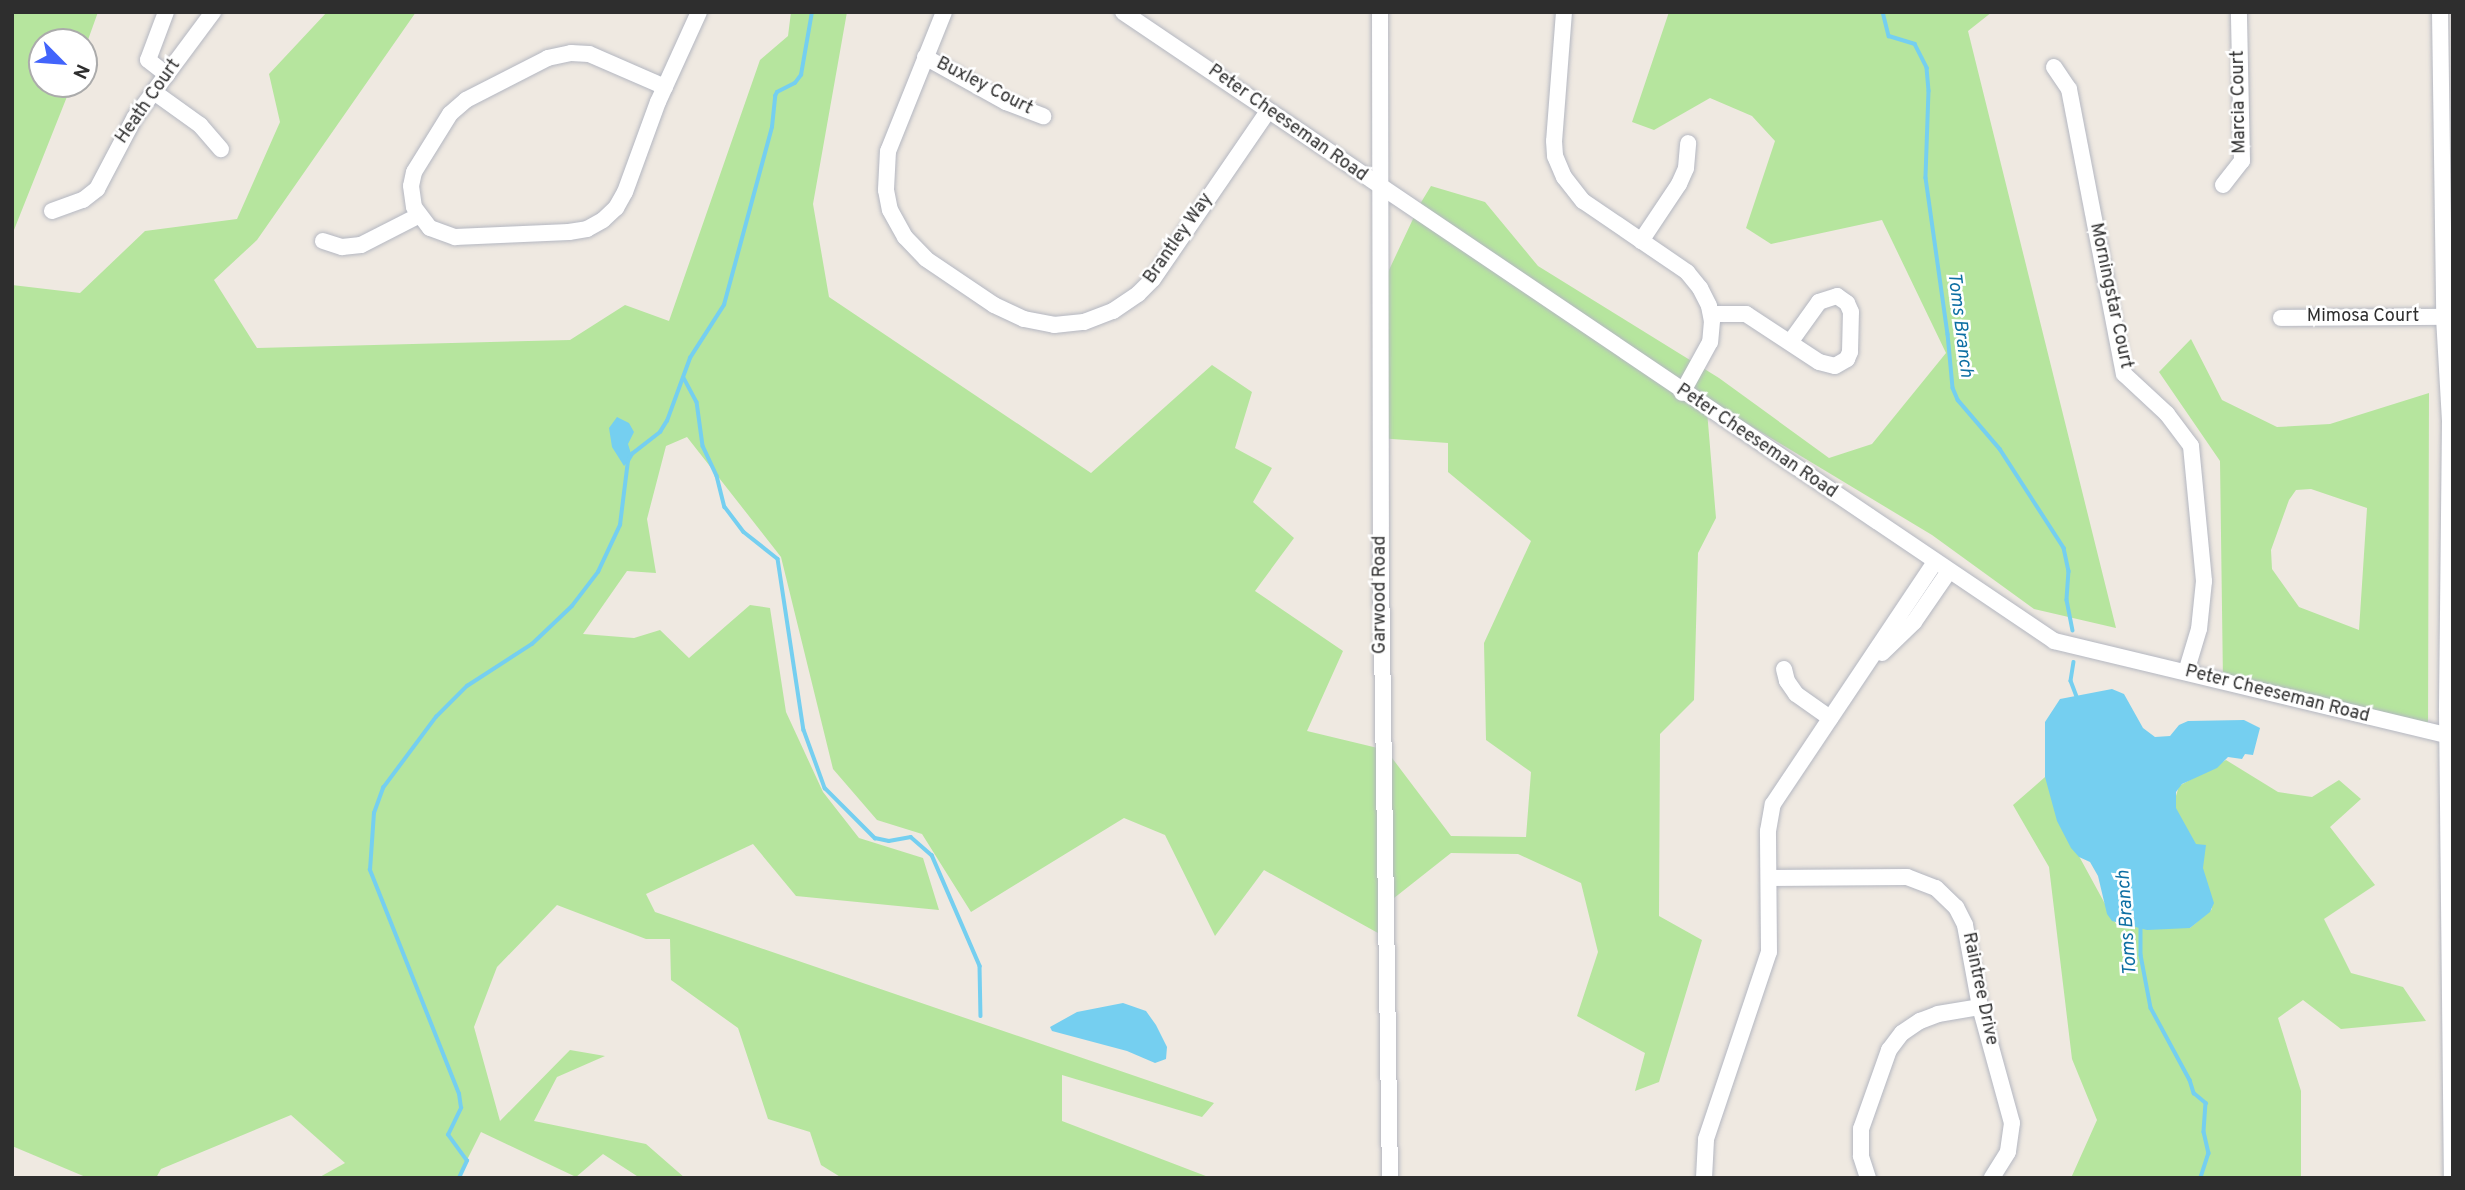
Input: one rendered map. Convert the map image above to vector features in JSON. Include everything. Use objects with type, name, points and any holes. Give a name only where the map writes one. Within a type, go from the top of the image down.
[{"type":"street","points":[[166,12],[148,60],[167,75]]},
{"type":"street","name":"Heath Court","points":[[52,211],[83,200],[97,189],[124,135],[213,12]]},
{"type":"street","points":[[665,87],[599,57],[571,52],[548,58],[474,96],[445,119],[416,165],[411,186],[418,216],[438,232],[455,237],[569,232],[595,225],[621,201],[665,87],[699,12]]},
{"type":"street","name":"Brantley Way","points":[[944,12],[887,151],[886,190],[894,219],[911,245],[926,259],[1004,311],[1044,324],[1074,324],[1094,319],[1113,312],[1138,295],[1153,279],[1268,111]]},
{"type":"street","name":"Peter Cheeseman Road","points":[[1123,12],[1682,393],[2054,641],[2451,736]]},
{"type":"street","name":"Garwood Road","points":[[1380,12],[1381,573],[1390,1178]]},
{"type":"street","points":[[1564,12],[1554,141],[1557,161],[1577,196],[1691,276],[1704,293],[1712,314],[1708,349],[1682,393]]},
{"type":"street","name":"Marcia Court","points":[[2223,185],[2242,161],[2239,12]]},
{"type":"street","points":[[2440,12],[2444,317],[2451,421],[2447,711],[2451,736],[2452,1178]]},
{"type":"street","name":"Buxley Court","points":[[925,57],[1006,102],[1043,116]]},
{"type":"street","name":"Morningstar Court","points":[[2054,67],[2069,89],[2124,374],[2166,414],[2191,446],[2204,581],[2199,629],[2186,672]]},
{"type":"street","points":[[154,92],[200,125],[221,149]]},
{"type":"street","points":[[1641,241],[1679,184],[1686,168],[1688,143]]},
{"type":"street","points":[[323,241],[342,247],[360,245],[418,216]]},
{"type":"street","points":[[1712,314],[1735,311],[1746,314],[1791,341],[1819,362],[1840,364],[1850,352],[1851,312],[1847,303],[1837,296],[1824,299],[1791,341]]},
{"type":"street","name":"Mimosa Court","points":[[2281,318],[2444,317]]},
{"type":"street","points":[[1704,1178],[1706,1139],[1767,963],[1770,934],[1768,831],[1773,804],[1935,562]]},
{"type":"street","points":[[1854,683],[1914,622],[1949,571]]},
{"type":"street","points":[[1784,669],[1787,681],[1796,694],[1830,718]]},
{"type":"street","name":"Raintree Drive","points":[[1769,878],[1896,876],[1917,879],[1936,888],[1956,907],[1965,925],[1980,1007],[2012,1123],[2008,1152],[1992,1178]]},
{"type":"street","points":[[1868,1178],[1861,1156],[1861,1129],[1889,1050],[1902,1033],[1920,1021],[1938,1014],[1980,1007]]},
{"type":"green space","points":[[12,12],[98,12],[92,28],[28,28],[28,98],[66,98],[12,235]]},
{"type":"green space","points":[[327,12],[416,12],[257,240],[214,280],[257,348],[570,340],[625,305],[669,321],[760,60],[788,36],[791,12],[847,12],[813,204],[829,297],[1091,473],[1212,365],[1252,392],[1235,448],[1272,468],[1253,502],[1294,538],[1255,591],[1343,651],[1307,731],[1386,750],[1451,836],[1526,837],[1531,772],[1486,740],[1484,643],[1531,541],[1448,472],[1448,443],[1378,438],[1381,287],[1420,204],[1431,186],[1485,202],[1538,266],[1719,378],[1829,458],[1872,444],[1946,353],[1882,220],[1771,244],[1746,228],[1775,141],[1752,116],[1710,98],[1654,130],[1632,122],[1669,12],[1992,12],[1968,31],[2116,628],[2034,609],[1932,535],[1706,399],[1716,518],[1698,553],[1694,700],[1660,734],[1659,916],[1702,940],[1659,1082],[1635,1091],[1645,1053],[1577,1016],[1598,952],[1581,883],[1518,854],[1451,853],[1389,902],[1387,938],[1264,870],[1215,936],[1165,835],[1124,818],[971,912],[922,834],[877,820],[833,769],[781,557],[687,437],[666,446],[647,519],[656,573],[627,571],[583,634],[634,638],[660,630],[689,658],[750,605],[770,608],[786,712],[823,792],[859,838],[923,858],[939,910],[796,896],[753,844],[646,894],[655,912],[1214,1103],[1202,1117],[1062,1075],[1062,1121],[1211,1178],[842,1178],[821,1165],[810,1132],[768,1119],[738,1028],[671,980],[670,939],[646,939],[557,905],[497,967],[474,1027],[500,1121],[570,1050],[605,1056],[557,1077],[534,1121],[646,1144],[685,1178],[640,1178],[603,1154],[576,1177],[481,1132],[458,1178],[318,1178],[345,1163],[291,1115],[161,1169],[156,1178],[88,1178],[12,1146],[12,285],[80,293],[145,231],[237,219],[280,122],[269,74]]},
{"type":"green space","points":[[2191,339],[2222,400],[2277,427],[2330,424],[2429,393],[2428,731],[2223,682],[2220,461],[2159,372]],"holes":[[[2311,489],[2367,508],[2359,630],[2299,607],[2272,569],[2271,550],[2289,500],[2296,490]]]},
{"type":"green space","points":[[2226,760],[2278,792],[2312,797],[2339,780],[2361,799],[2330,827],[2375,885],[2324,919],[2351,973],[2403,987],[2426,1021],[2341,1029],[2303,1000],[2278,1018],[2301,1091],[2301,1178],[2071,1178],[2097,1120],[2072,1059],[2049,867],[2013,805],[2053,770],[2062,825],[2116,924],[2190,928],[2212,909],[2172,809],[2179,786]]},
{"type":"water","points":[[617,417],[629,423],[634,432],[628,444],[632,457],[624,466],[612,447],[609,428]]},
{"type":"water","points":[[2112,689],[2124,694],[2143,728],[2155,737],[2170,736],[2179,725],[2188,721],[2244,720],[2260,728],[2253,755],[2245,754],[2242,759],[2228,757],[2217,768],[2182,784],[2176,792],[2176,808],[2196,844],[2206,845],[2203,868],[2214,903],[2210,912],[2190,928],[2147,930],[2112,921],[2107,914],[2098,876],[2090,862],[2079,857],[2071,848],[2057,821],[2045,777],[2045,722],[2060,699]]},
{"type":"water","points":[[1123,1003],[1146,1011],[1167,1047],[1166,1059],[1155,1063],[1127,1051],[1052,1031],[1050,1027],[1077,1012]]},
{"type":"waterway","points":[[459,1178],[467,1161],[448,1135],[461,1108],[459,1094],[370,870],[374,813],[383,788],[436,717],[467,686],[532,644],[572,606],[598,572],[620,525],[628,461],[632,454],[660,432],[667,421],[690,358],[724,305],[772,127],[775,96],[777,92],[795,83],[801,75],[812,12]]},
{"type":"waterway","name":"Toms Branch","points":[[1883,12],[1889,36],[1915,44],[1927,68],[1929,91],[1926,178],[1953,388],[1958,400],[2000,449],[2064,548],[2069,571],[2067,600],[2073,630]]},
{"type":"waterway","points":[[684,378],[697,402],[703,446],[717,476],[725,507],[744,532],[778,559],[804,730],[825,788],[875,838],[889,841],[911,837],[932,855],[980,966],[981,1016]]},
{"type":"waterway","name":"Toms Branch","points":[[2074,662],[2071,681],[2077,697]]},
{"type":"waterway","name":"Toms Branch","points":[[2141,924],[2141,955],[2151,1008],[2190,1080],[2194,1093],[2206,1103],[2204,1132],[2209,1153],[2201,1178]]}]
